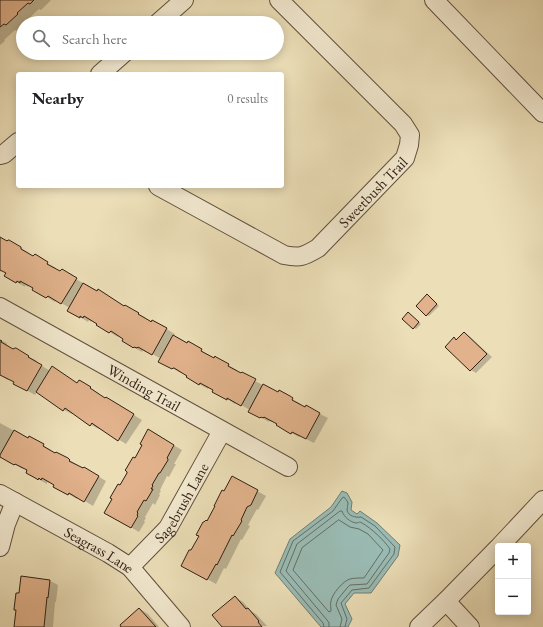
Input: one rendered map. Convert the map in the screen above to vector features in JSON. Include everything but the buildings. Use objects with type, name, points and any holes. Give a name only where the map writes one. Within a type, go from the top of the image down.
[{"type":"street","points":[[166,16],[184,0]]},
{"type":"street","name":"Sweetbush Trail","points":[[162,188],[284,255],[296,257],[306,255],[318,248],[404,158],[409,145],[410,136],[403,124],[279,0]]},
{"type":"street","points":[[434,0],[543,113]]},
{"type":"street","points":[[102,72],[116,60]]},
{"type":"street","points":[[0,155],[4,154],[16,144]]},
{"type":"street","name":"Winding Trail","points":[[0,307],[288,467]]},
{"type":"street","name":"Sagebrush Lane","points":[[130,567],[168,528],[222,430]]},
{"type":"street","points":[[0,547],[6,524],[8,498]]},
{"type":"street","name":"Seagrass Lane","points":[[8,498],[108,552],[130,567],[181,627]]},
{"type":"street","points":[[503,543],[543,500]]},
{"type":"street","points":[[420,627],[495,551]]},
{"type":"street","points":[[446,601],[470,627]]},
{"type":"water","points":[[342,491],[347,493],[352,502],[351,510],[357,514],[360,511],[377,523],[400,545],[398,556],[371,593],[354,593],[345,604],[352,619],[348,627],[321,627],[275,573],[290,539],[331,507]]}]
